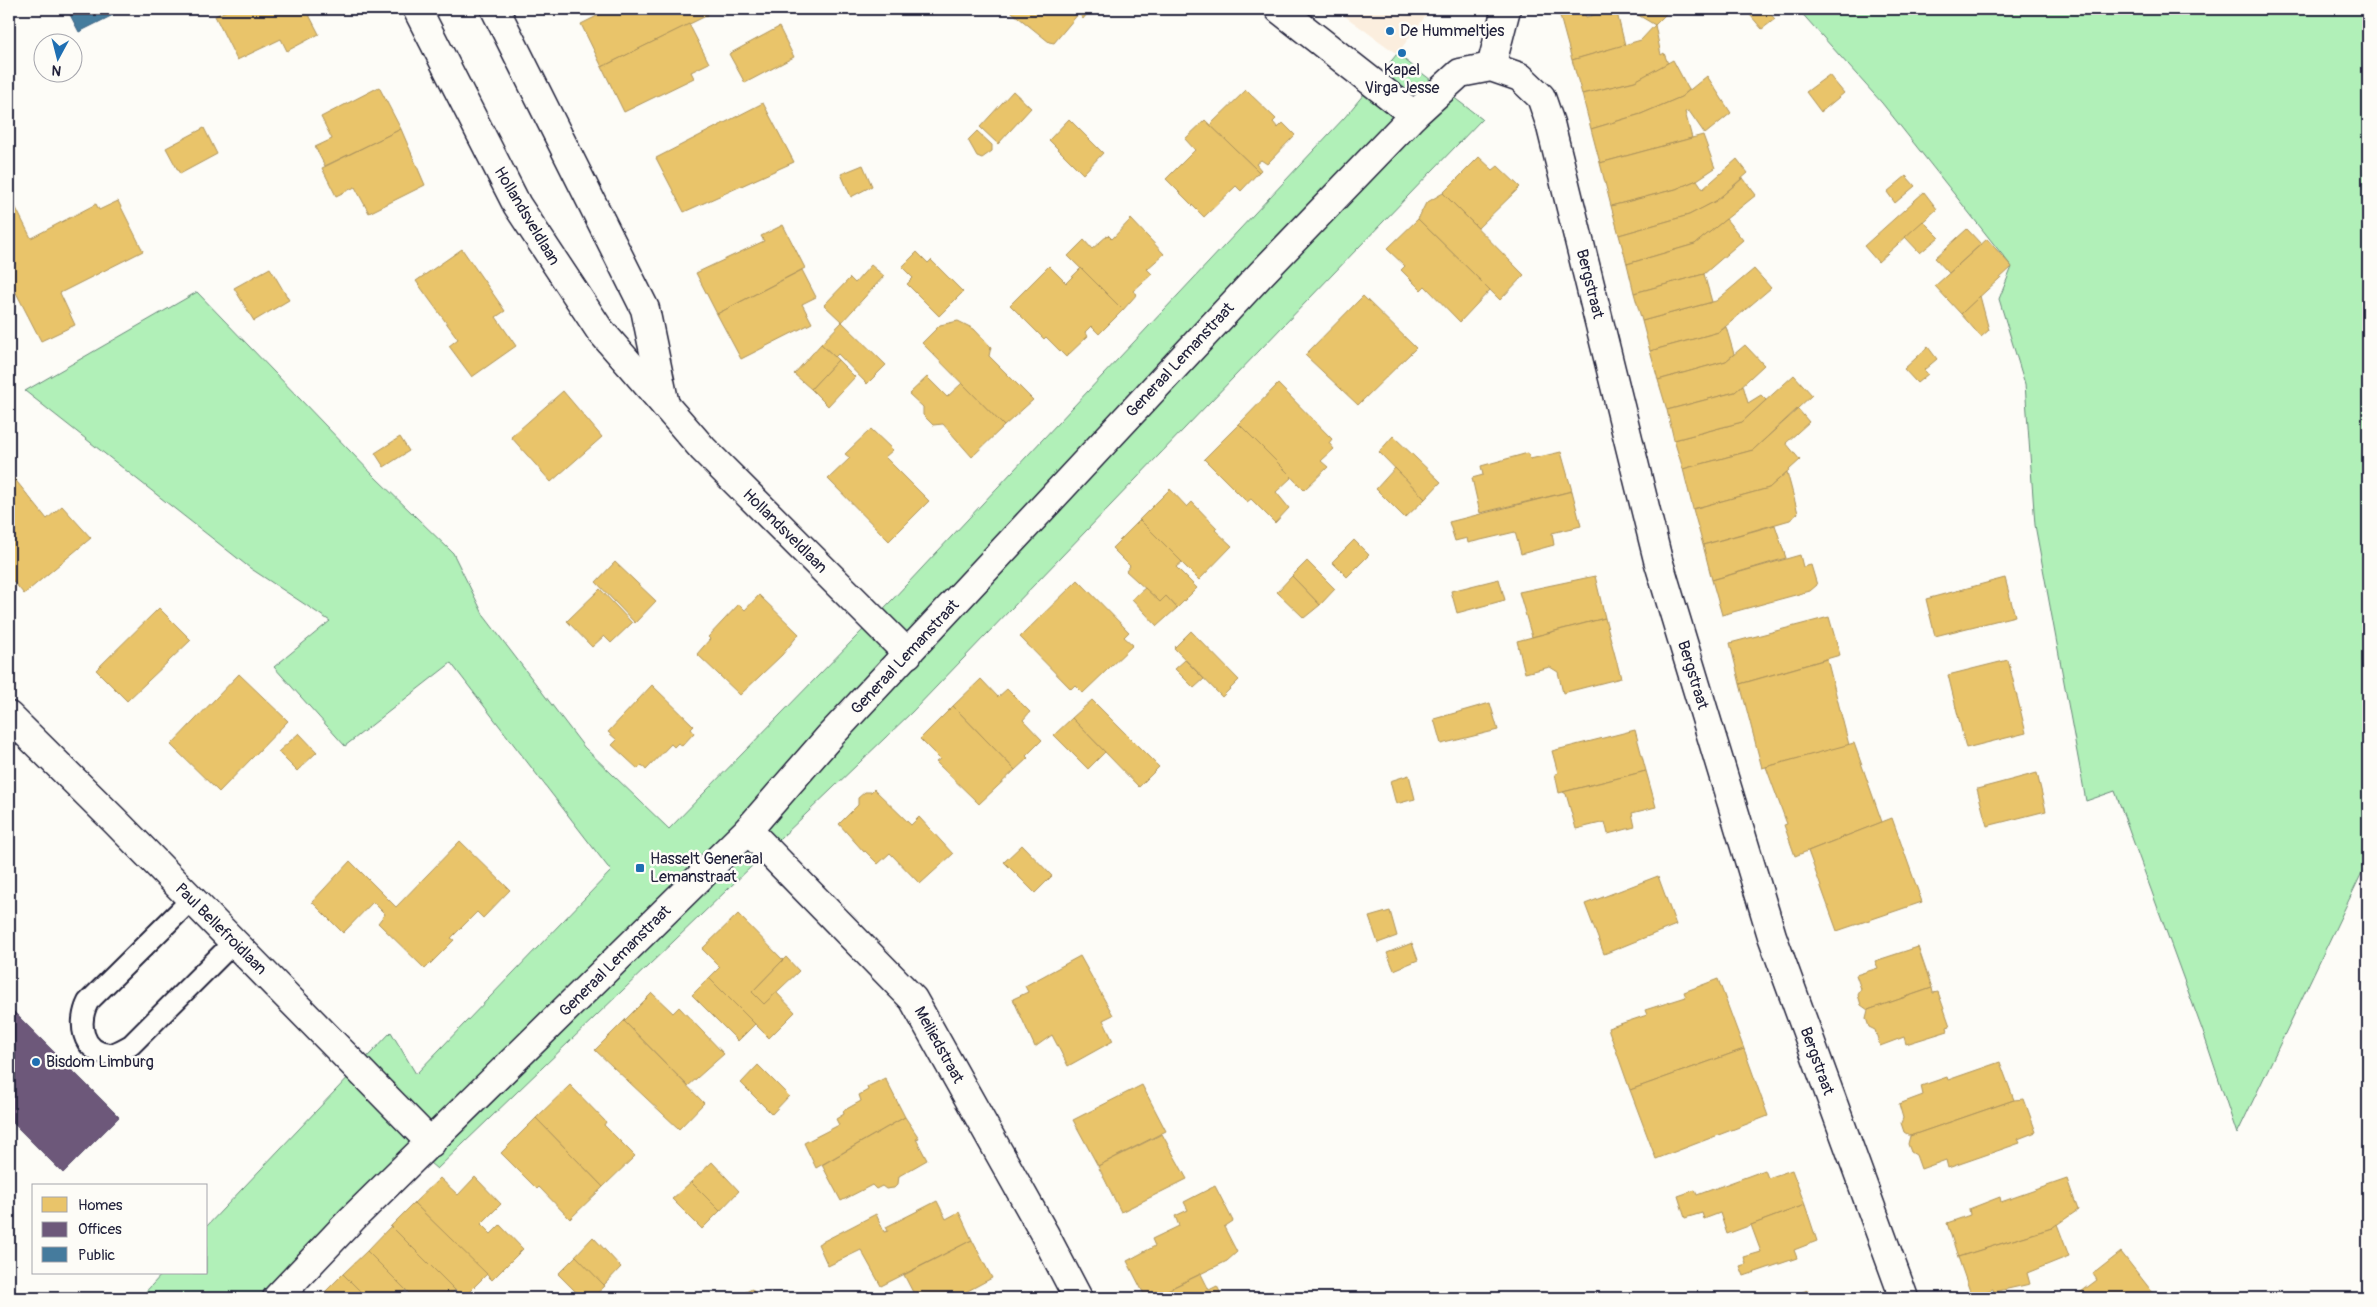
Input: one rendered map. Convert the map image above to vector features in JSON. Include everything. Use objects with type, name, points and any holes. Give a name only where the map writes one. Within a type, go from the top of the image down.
[{"type":"street","name":"Hollandsveldlaan","points":[[417,9],[516,205],[599,329],[703,449],[908,654]]},
{"type":"street","name":"Hollandsveldlaan","points":[[495,9],[645,309],[665,406]]},
{"type":"street","points":[[1279,9],[1414,116]]},
{"type":"street","points":[[1491,68],[1506,9]]},
{"type":"street","name":"Generaal Lemanstraat","points":[[277,1298],[352,1219],[748,830],[830,736],[1254,281],[1414,116],[1460,73],[1491,68]]},
{"type":"street","name":"Bergstraat","points":[[1491,68],[1520,76],[1541,97],[1550,123],[1658,560],[1772,936],[1904,1298]]},
{"type":"street","name":"Paul Bellefroidlaan","points":[[9,716],[192,899],[431,1143]]},
{"type":"street","name":"Meiliedstraat","points":[[748,830],[914,999],[1078,1298]]},
{"type":"lane","points":[[192,899],[88,1002],[82,1014],[81,1024],[88,1042],[98,1050],[110,1054],[131,1045],[234,942]]},
{"type":"shaded area","name":"De Hummeltjes","points":[[1335,9],[1431,9],[1397,54]]},
{"type":"green space","points":[[1798,9],[2368,9],[2368,860],[2237,1134],[2203,1032],[2115,791],[2086,801],[2035,525],[2025,384],[1999,299],[2012,267],[1882,103]]},
{"type":"green space","points":[[1397,54],[1482,119],[912,712],[437,1169],[410,1146],[260,1298],[140,1298],[162,1274],[208,1274],[208,1225],[391,1032],[416,1074],[611,871],[451,663],[345,746],[274,667],[330,621],[250,568],[25,391],[197,292],[375,477],[453,553],[484,616],[584,747],[669,829],[892,600],[1345,117]]},
{"type":"building: Homes","points":[[230,9],[306,9],[319,34],[287,51],[281,39],[237,60],[215,16]]},
{"type":"building: Homes","points":[[611,9],[704,9],[708,15],[602,67],[581,24]]},
{"type":"building: Homes","points":[[1008,9],[1091,9],[1083,19],[1079,13],[1054,43],[1049,42]]},
{"type":"building: Homes","points":[[1558,9],[1584,9],[1586,17],[1616,9],[1625,45],[1572,60]]},
{"type":"building: Homes","points":[[1628,9],[1671,9],[1655,25]]},
{"type":"building: Homes","points":[[1745,9],[1766,9],[1775,19],[1762,29]]},
{"type":"building: Homes","points":[[689,24],[709,63],[691,72],[694,78],[624,112],[602,67]]},
{"type":"building: Homes","points":[[1655,25],[1661,55],[1664,53],[1668,64],[1635,81],[1582,94],[1572,60],[1641,40]]},
{"type":"building: Homes","points":[[779,27],[794,57],[745,83],[729,54]]},
{"type":"building: Homes","points":[[1673,60],[1689,90],[1681,97],[1641,114],[1591,129],[1582,94],[1635,81]]},
{"type":"building: Homes","points":[[1829,75],[1844,93],[1821,112],[1806,92]]},
{"type":"building: Homes","points":[[1707,76],[1731,113],[1705,134],[1689,111],[1685,112],[1692,138],[1600,163],[1591,129],[1641,114],[1681,97]]},
{"type":"building: Homes","points":[[379,87],[401,129],[325,166],[315,147],[332,139],[321,117]]},
{"type":"building: Homes","points":[[1246,90],[1276,119],[1273,122],[1278,128],[1283,123],[1295,135],[1267,164],[1261,160],[1256,164],[1261,170],[1259,172],[1210,125]]},
{"type":"building: Homes","points":[[1013,91],[1031,108],[998,144],[980,127]]},
{"type":"building: Homes","points":[[763,103],[794,162],[684,212],[656,158]]},
{"type":"building: Homes","points":[[1069,119],[1103,153],[1083,174],[1049,140]]},
{"type":"building: Homes","points":[[1205,120],[1259,172],[1241,191],[1236,186],[1204,217],[1166,179],[1195,150],[1185,139]]},
{"type":"building: Homes","points":[[204,128],[217,154],[180,174],[166,148]]},
{"type":"building: Homes","points":[[401,129],[425,185],[369,213],[355,187],[336,196],[322,168]]},
{"type":"building: Homes","points":[[977,131],[992,145],[992,151],[982,158],[977,156],[968,140]]},
{"type":"building: Homes","points":[[1703,135],[1715,168],[1697,180],[1676,189],[1611,206],[1600,163]]},
{"type":"building: Homes","points":[[1479,157],[1493,170],[1498,166],[1520,187],[1478,228],[1443,193]]},
{"type":"building: Homes","points":[[1737,159],[1748,173],[1716,201],[1689,215],[1619,235],[1611,206],[1676,189],[1697,180],[1703,189]]},
{"type":"building: Homes","points":[[863,165],[872,186],[851,197],[841,174]]},
{"type":"building: Homes","points":[[1906,176],[1915,186],[1895,203],[1887,192]]},
{"type":"building: Homes","points":[[1743,178],[1756,195],[1695,244],[1627,264],[1619,235],[1689,215],[1716,201]]},
{"type":"building: Homes","points":[[1924,192],[1937,209],[1878,262],[1864,246]]},
{"type":"building: Homes","points":[[1443,193],[1524,275],[1500,300],[1418,219],[1426,203]]},
{"type":"building: Homes","points":[[9,194],[31,238],[96,204],[99,210],[118,201],[143,251],[60,293],[75,325],[41,341],[9,279]]},
{"type":"building: Homes","points":[[1131,219],[1164,254],[1147,269],[1152,274],[1133,291],[1137,294],[1123,310],[1068,256],[1084,240],[1092,249],[1108,235],[1112,239]]},
{"type":"building: Homes","points":[[1418,219],[1490,290],[1460,322],[1425,286],[1421,290],[1401,270],[1405,266],[1387,249]]},
{"type":"building: Homes","points":[[1726,219],[1743,240],[1704,274],[1634,293],[1627,264],[1695,244]]},
{"type":"building: Homes","points":[[1923,221],[1939,237],[1920,253],[1905,237]]},
{"type":"building: Homes","points":[[783,225],[805,268],[717,314],[696,273],[764,241],[761,236]]},
{"type":"building: Homes","points":[[1967,229],[1981,244],[1949,273],[1935,258]]},
{"type":"building: Homes","points":[[1987,239],[2012,267],[1961,314],[1935,286]]},
{"type":"building: Homes","points":[[462,249],[505,311],[496,317],[516,346],[472,377],[449,346],[458,339],[416,281]]},
{"type":"building: Homes","points":[[917,252],[928,263],[931,260],[963,292],[939,316],[907,284],[913,278],[902,267]]},
{"type":"building: Homes","points":[[871,265],[884,276],[842,322],[824,305],[850,278],[855,283]]},
{"type":"building: Homes","points":[[1049,266],[1066,283],[1081,268],[1123,310],[1099,334],[1091,326],[1085,332],[1088,336],[1066,357],[1046,337],[1044,339],[1010,305]]},
{"type":"building: Homes","points":[[270,268],[289,300],[254,321],[234,288]]},
{"type":"building: Homes","points":[[1754,269],[1771,288],[1719,332],[1650,351],[1642,321],[1716,301]]},
{"type":"building: Homes","points":[[802,270],[816,297],[802,304],[812,323],[741,359],[717,314]]},
{"type":"building: Homes","points":[[1704,274],[1712,302],[1642,321],[1634,293]]},
{"type":"building: Homes","points":[[1363,296],[1416,348],[1358,405],[1305,355]]},
{"type":"building: Homes","points":[[1980,296],[1989,330],[1981,337],[1961,314]]},
{"type":"building: Homes","points":[[958,321],[974,329],[991,347],[989,356],[1033,400],[1004,426],[922,343],[940,325]]},
{"type":"building: Homes","points":[[842,322],[886,365],[867,384],[838,354],[835,357],[821,344]]},
{"type":"building: Homes","points":[[1726,327],[1734,354],[1726,361],[1658,380],[1650,351],[1719,332]]},
{"type":"building: Homes","points":[[821,344],[838,360],[811,389],[794,374]]},
{"type":"building: Homes","points":[[1745,345],[1764,365],[1735,392],[1667,410],[1658,380],[1726,361]]},
{"type":"building: Homes","points":[[1928,347],[1937,359],[1924,370],[1928,374],[1917,383],[1904,369]]},
{"type":"building: Homes","points":[[838,360],[855,377],[828,406],[811,389]]},
{"type":"building: Homes","points":[[1794,375],[1812,395],[1753,450],[1683,469],[1674,440],[1742,422]]},
{"type":"building: Homes","points":[[927,377],[947,397],[962,383],[1004,426],[972,457],[943,424],[933,425],[923,415],[923,407],[909,394]]},
{"type":"building: Homes","points":[[1278,384],[1332,439],[1329,443],[1334,449],[1321,461],[1328,467],[1304,490],[1239,424]]},
{"type":"building: Homes","points":[[1743,385],[1748,403],[1761,395],[1766,400],[1742,422],[1674,440],[1667,410],[1735,392]]},
{"type":"building: Homes","points":[[563,391],[602,437],[551,482],[511,437]]},
{"type":"building: Homes","points":[[1798,409],[1809,422],[1786,443],[1800,460],[1769,488],[1693,509],[1683,469],[1753,450]]},
{"type":"building: Homes","points":[[1239,424],[1292,477],[1276,492],[1289,508],[1275,523],[1251,499],[1247,502],[1204,459]]},
{"type":"building: Homes","points":[[871,429],[893,450],[885,457],[929,501],[889,541],[828,479],[850,458],[845,454]]},
{"type":"building: Homes","points":[[1393,436],[1441,482],[1425,499],[1379,452]]},
{"type":"building: Homes","points":[[400,437],[409,451],[384,467],[375,453]]},
{"type":"building: Homes","points":[[1561,452],[1572,491],[1480,513],[1472,478],[1483,475],[1481,466],[1528,453],[1530,459]]},
{"type":"building: Homes","points":[[1395,468],[1425,499],[1405,518],[1376,489]]},
{"type":"building: Homes","points":[[9,472],[47,519],[62,506],[91,538],[24,594],[9,576]]},
{"type":"building: Homes","points":[[1787,472],[1798,513],[1790,520],[1703,545],[1693,509],[1769,488]]},
{"type":"building: Homes","points":[[1170,489],[1187,507],[1192,502],[1217,528],[1215,530],[1232,546],[1199,580],[1139,520]]},
{"type":"building: Homes","points":[[1572,491],[1581,526],[1552,533],[1554,545],[1521,554],[1515,532],[1468,543],[1467,538],[1455,541],[1449,522]]},
{"type":"building: Homes","points":[[1140,520],[1182,562],[1176,567],[1197,588],[1177,608],[1166,596],[1160,602],[1126,571],[1130,566],[1112,548]]},
{"type":"building: Homes","points":[[1775,525],[1786,558],[1712,580],[1703,545]]},
{"type":"building: Homes","points":[[1354,540],[1369,555],[1347,577],[1332,562]]},
{"type":"building: Homes","points":[[1800,555],[1803,567],[1811,565],[1817,585],[1810,591],[1722,615],[1712,580]]},
{"type":"building: Homes","points":[[1307,561],[1335,589],[1320,605],[1292,576]]},
{"type":"building: Homes","points":[[615,562],[656,601],[635,623],[596,582]]},
{"type":"building: Homes","points":[[1292,576],[1320,605],[1304,618],[1277,592]]},
{"type":"building: Homes","points":[[1595,576],[1605,618],[1532,637],[1519,592]]},
{"type":"building: Homes","points":[[2005,578],[2015,616],[1935,636],[1926,599]]},
{"type":"building: Homes","points":[[1499,579],[1505,600],[1457,613],[1451,591]]},
{"type":"building: Homes","points":[[1078,580],[1129,632],[1124,637],[1133,645],[1083,693],[1075,685],[1071,689],[1020,637]]},
{"type":"building: Homes","points":[[1145,588],[1160,602],[1166,596],[1177,608],[1157,626],[1132,599]]},
{"type":"building: Homes","points":[[600,589],[632,623],[611,643],[604,636],[592,647],[567,621]]},
{"type":"building: Homes","points":[[759,595],[799,634],[782,655],[740,695],[697,654],[710,639],[708,637],[739,604],[745,610]]},
{"type":"building: Homes","points":[[159,608],[191,640],[127,701],[96,670]]},
{"type":"building: Homes","points":[[1829,617],[1840,655],[1740,684],[1730,643]]},
{"type":"building: Homes","points":[[1605,618],[1621,678],[1563,693],[1558,672],[1550,667],[1525,673],[1517,641]]},
{"type":"building: Homes","points":[[1191,631],[1239,680],[1222,697],[1174,648]]},
{"type":"building: Homes","points":[[1827,659],[1849,745],[1762,768],[1740,684]]},
{"type":"building: Homes","points":[[1185,660],[1204,679],[1194,688],[1175,669]]},
{"type":"building: Homes","points":[[2008,660],[2026,733],[1966,748],[1948,675]]},
{"type":"building: Homes","points":[[239,674],[288,721],[219,792],[171,745]]},
{"type":"building: Homes","points":[[981,679],[998,697],[1007,689],[1030,712],[1023,720],[1042,740],[1026,756],[1028,758],[1015,770],[953,706]]},
{"type":"building: Homes","points":[[652,685],[694,726],[691,729],[694,733],[682,746],[678,743],[674,747],[671,744],[646,770],[642,765],[638,769],[612,745],[617,740],[608,732]]},
{"type":"building: Homes","points":[[1092,700],[1159,767],[1139,787],[1072,718]]},
{"type":"building: Homes","points":[[1490,703],[1498,730],[1441,744],[1434,719]]},
{"type":"building: Homes","points":[[953,706],[1015,770],[979,804],[936,762],[940,759],[920,739]]},
{"type":"building: Homes","points":[[1072,718],[1105,752],[1088,769],[1054,735]]},
{"type":"building: Homes","points":[[1635,730],[1646,771],[1559,793],[1555,774],[1558,773],[1552,751]]},
{"type":"building: Homes","points":[[299,733],[317,752],[297,771],[278,752]]},
{"type":"building: Homes","points":[[1854,743],[1882,822],[1795,856],[1784,825],[1787,824],[1766,767]]},
{"type":"building: Homes","points":[[1646,771],[1656,807],[1632,813],[1635,827],[1608,834],[1605,822],[1576,829],[1566,794],[1563,792]]},
{"type":"building: Homes","points":[[2037,773],[2046,811],[1987,826],[1977,789]]},
{"type":"building: Homes","points":[[1409,775],[1415,799],[1396,804],[1390,781]]},
{"type":"building: Homes","points":[[874,789],[911,825],[919,817],[953,854],[920,884],[890,853],[878,864],[864,852],[839,824],[858,805],[858,798],[865,792],[871,792]]},
{"type":"building: Homes","points":[[1892,818],[1922,902],[1837,931],[1808,851]]},
{"type":"building: Homes","points":[[460,841],[510,890],[483,918],[477,912],[451,938],[454,940],[425,969],[378,923],[385,914],[373,902],[343,933],[312,902],[350,861],[396,907]]},
{"type":"building: Homes","points":[[1022,845],[1052,876],[1035,893],[1004,862]]},
{"type":"building: Homes","points":[[1658,876],[1676,925],[1604,954],[1585,904]]},
{"type":"building: Homes","points":[[1390,911],[1397,936],[1378,943],[1369,917]]},
{"type":"building: Homes","points":[[738,914],[783,960],[752,992],[764,1004],[776,992],[795,1012],[769,1038],[709,978],[720,967],[702,949]]},
{"type":"building: Homes","points":[[1412,943],[1418,960],[1394,970],[1387,953]]},
{"type":"building: Homes","points":[[1918,947],[1932,988],[1868,1010],[1861,1005],[1858,995],[1861,989],[1856,975],[1878,968],[1875,961]]},
{"type":"building: Homes","points":[[1080,956],[1113,1015],[1103,1020],[1113,1041],[1068,1066],[1052,1035],[1035,1047],[1013,999],[1028,992],[1025,986]]},
{"type":"building: Homes","points":[[786,957],[799,971],[764,1004],[752,992]]},
{"type":"building: Homes","points":[[709,978],[755,1024],[738,1041],[692,995]]},
{"type":"building: Homes","points":[[1718,979],[1744,1049],[1630,1090],[1608,1028],[1647,1015],[1645,1010],[1686,997],[1684,992]]},
{"type":"building: Homes","points":[[1932,988],[1933,993],[1938,992],[1950,1026],[1947,1027],[1948,1031],[1906,1044],[1904,1037],[1880,1046],[1875,1030],[1869,1027],[1866,1018],[1868,1010]]},
{"type":"building: Homes","points":[[652,993],[673,1013],[679,1007],[724,1054],[688,1086],[624,1021]]},
{"type":"building: Homes","points":[[624,1021],[704,1103],[679,1129],[595,1050]]},
{"type":"building: Homes","points":[[1744,1049],[1768,1116],[1656,1159],[1630,1090]]},
{"type":"building: Homes","points":[[2000,1062],[2014,1100],[1910,1136],[1904,1132],[1899,1104],[1923,1095],[1921,1086],[1947,1077],[1948,1080]]},
{"type":"building: Homes","points":[[758,1065],[789,1096],[772,1114],[741,1083]]},
{"type":"building: Homes","points":[[885,1078],[905,1117],[816,1168],[804,1143],[839,1125],[836,1119],[844,1114],[843,1111],[861,1101],[859,1095],[868,1090],[867,1087]]},
{"type":"building: Homes","points":[[570,1085],[606,1122],[604,1125],[635,1156],[603,1187],[536,1118]]},
{"type":"building: Homes","points":[[1142,1085],[1166,1131],[1098,1166],[1073,1120]]},
{"type":"building: Homes","points":[[2024,1099],[2036,1132],[2018,1139],[2020,1143],[1948,1168],[1946,1160],[1921,1169],[1916,1155],[1911,1152],[1908,1144],[1910,1136],[2014,1100]]},
{"type":"building: Homes","points":[[905,1117],[919,1138],[916,1139],[927,1160],[899,1176],[898,1184],[894,1188],[886,1189],[882,1186],[876,1189],[872,1185],[841,1201],[822,1165]]},
{"type":"building: Homes","points":[[536,1118],[603,1187],[570,1219],[539,1187],[537,1189],[501,1153]]},
{"type":"building: Homes","points":[[1162,1134],[1187,1179],[1121,1212],[1098,1166]]},
{"type":"building: Homes","points":[[712,1162],[739,1191],[720,1211],[691,1182]]},
{"type":"building: Homes","points":[[1765,1170],[1768,1178],[1792,1170],[1805,1205],[1727,1234],[1720,1213],[1704,1219],[1702,1213],[1685,1218],[1678,1196],[1695,1190],[1697,1195]]},
{"type":"building: Homes","points":[[475,1177],[501,1204],[481,1224],[491,1234],[500,1225],[523,1249],[492,1280],[414,1203],[440,1178],[458,1195]]},
{"type":"building: Homes","points":[[2067,1179],[2078,1210],[2052,1228],[1958,1257],[1947,1223],[1970,1215],[1969,1209],[2000,1197],[2001,1202]]},
{"type":"building: Homes","points":[[691,1182],[720,1211],[702,1229],[672,1199]]},
{"type":"building: Homes","points":[[1215,1186],[1233,1221],[1224,1227],[1237,1252],[1227,1261],[1151,1298],[1146,1298],[1127,1261],[1155,1246],[1152,1239],[1179,1226],[1175,1216],[1188,1210],[1184,1202]]},
{"type":"building: Homes","points":[[937,1201],[946,1219],[959,1212],[972,1240],[881,1286],[861,1250],[828,1266],[818,1244],[876,1214],[884,1232],[888,1231],[886,1227]]},
{"type":"building: Homes","points":[[414,1203],[487,1274],[463,1298],[391,1226]]},
{"type":"building: Homes","points":[[1805,1205],[1817,1241],[1794,1250],[1797,1258],[1744,1276],[1740,1266],[1746,1264],[1744,1257],[1761,1252],[1751,1225]]},
{"type":"building: Homes","points":[[2057,1224],[2069,1256],[2027,1273],[2030,1284],[1994,1292],[1993,1289],[1972,1297],[1958,1257],[2052,1228]]},
{"type":"building: Homes","points":[[391,1226],[455,1290],[447,1298],[414,1298],[367,1251]]},
{"type":"building: Homes","points":[[593,1237],[621,1267],[604,1285],[575,1256]]},
{"type":"building: Homes","points":[[972,1240],[992,1278],[964,1293],[967,1298],[916,1298],[904,1275]]},
{"type":"building: Homes","points":[[367,1251],[406,1290],[397,1298],[367,1298],[343,1274]]},
{"type":"building: Homes","points":[[2121,1252],[2157,1298],[2073,1298],[2097,1280],[2093,1274]]},
{"type":"building: Homes","points":[[576,1256],[605,1286],[592,1298],[582,1298],[558,1274]]},
{"type":"building: Homes","points":[[343,1274],[367,1298],[319,1298]]},
{"type":"building: Homes","points":[[1201,1274],[1209,1290],[1217,1286],[1223,1298],[1151,1298]]},
{"type":"building: Homes","points":[[752,1289],[757,1298],[736,1297]]},
{"type":"building: Homes","points":[[1808,1290],[1812,1298],[1786,1298]]},
{"type":"building: Offices","name":"Bisdom Limburg","points":[[9,1007],[119,1117],[63,1173],[9,1119]]},
{"type":"building: Public","points":[[67,9],[125,9],[79,32]]},
{"type":"place","name":"De Hummeltjes","points":[[1390,31]]},
{"type":"place","name":"Kapel Virga Jesse","points":[[1402,53]]},
{"type":"place","name":"Hasselt Generaal Lemanstraat","points":[[640,868]]},
{"type":"place","name":"Bisdom Limburg","points":[[36,1062]]}]
